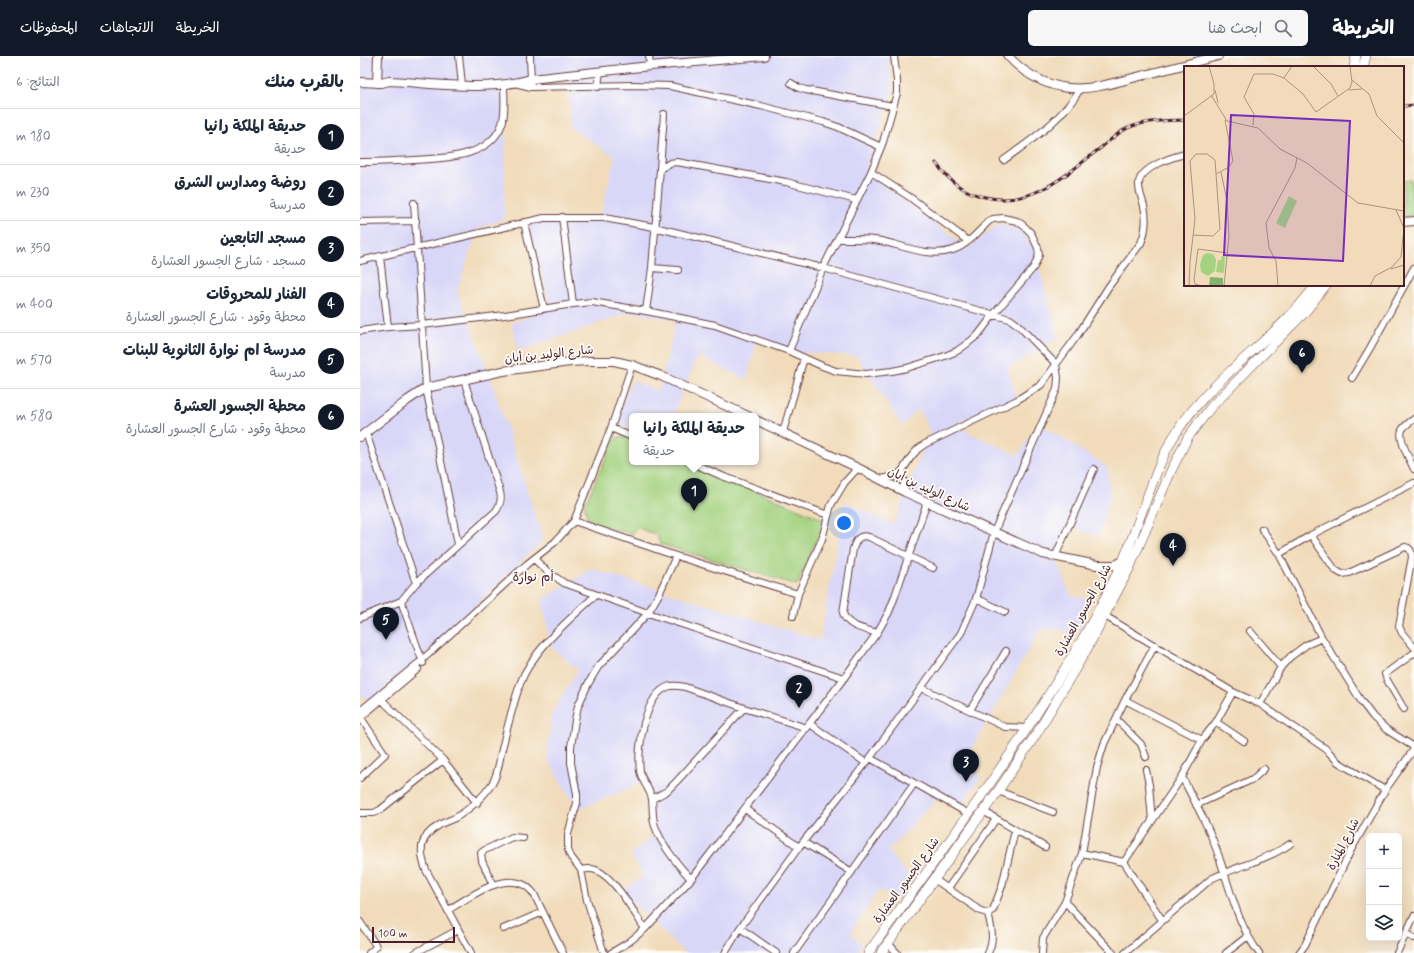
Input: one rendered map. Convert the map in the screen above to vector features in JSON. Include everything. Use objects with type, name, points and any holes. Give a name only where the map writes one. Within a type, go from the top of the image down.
[{"type":"main road","points":[[1363,66],[1366,56]]},
{"type":"main road","name":"شارع الجسور العشارة","points":[[881,953],[998,791],[1037,733],[1083,646],[1124,561],[1164,456],[1184,420],[1227,374],[1303,303],[1315,286]]},
{"type":"main road","name":"شارع الجسور العشارة","points":[[868,953],[969,814],[1105,616],[1130,569],[1171,471],[1188,437],[1211,407],[1305,312],[1325,286]]},
{"type":"street","points":[[375,56],[375,80]]},
{"type":"street","points":[[375,80],[378,56]]},
{"type":"street","points":[[459,56],[462,85]]},
{"type":"street","points":[[530,56],[531,83]]},
{"type":"street","points":[[649,56],[650,66]]},
{"type":"street","points":[[531,83],[600,71],[764,56]]},
{"type":"street","points":[[788,350],[823,268],[881,147],[897,86],[894,56]]},
{"type":"street","points":[[1008,56],[1026,72],[1038,79],[1055,85],[1080,89],[1103,85],[1218,56]]},
{"type":"street","points":[[1016,56],[1030,69],[1051,80],[1072,85],[1081,85],[1101,82],[1197,56]]},
{"type":"street","points":[[598,87],[600,71]]},
{"type":"street","points":[[360,77],[375,80]]},
{"type":"street","points":[[360,82],[384,79],[388,81],[462,85],[531,83],[598,87],[633,85],[670,86],[823,122],[838,127],[881,147]]},
{"type":"street","points":[[791,83],[806,90],[892,106]]},
{"type":"street","points":[[360,162],[444,158],[468,153],[482,147],[493,138],[502,124],[504,117],[504,84]]},
{"type":"street","points":[[1004,160],[1049,124],[1073,101],[1080,89]]},
{"type":"street","points":[[646,310],[652,268],[664,114]]},
{"type":"street","points":[[882,479],[895,476],[902,471],[911,457],[925,444],[1017,400],[1036,389],[1048,376],[1077,336],[1109,286],[1141,243],[1145,234],[1146,222],[1145,208],[1139,188],[1139,181],[1142,176],[1148,169],[1164,160],[1184,154]]},
{"type":"street","points":[[660,169],[670,163],[678,162],[798,184],[856,200]]},
{"type":"street","points":[[870,172],[911,198],[968,241]]},
{"type":"street","points":[[414,203],[426,388],[458,544]]},
{"type":"street","points":[[562,217],[573,304]]},
{"type":"street","points":[[360,262],[544,218],[604,218],[654,227],[823,268],[1010,319],[1018,325],[1056,364],[1058,378],[1057,389],[994,532],[976,598],[961,634],[868,761],[801,844],[740,928],[725,953]]},
{"type":"street","points":[[360,331],[388,327],[422,325],[592,302],[646,310],[715,325],[788,350],[836,371],[853,373],[882,372],[907,368],[958,351],[978,335],[1034,267],[1039,255],[1038,248],[1031,233],[1017,221],[1003,218],[989,221],[968,241],[955,249],[943,252],[915,250],[873,239],[838,239]]},
{"type":"street","points":[[360,222],[416,221]]},
{"type":"street","points":[[1404,222],[1414,221]]},
{"type":"street","points":[[524,222],[544,309]]},
{"type":"street","points":[[1404,227],[1414,226]]},
{"type":"street","points":[[380,256],[388,327]]},
{"type":"street","points":[[652,268],[678,270]]},
{"type":"street","points":[[1352,378],[1414,268]]},
{"type":"street","points":[[783,432],[804,358]]},
{"type":"street","name":"شارع الوليد بن أبان","points":[[363,435],[426,388],[503,371],[570,362],[614,361],[632,365],[662,376],[742,413]]},
{"type":"street","points":[[360,716],[382,700],[489,600],[555,542],[574,520],[611,428],[632,365]]},
{"type":"street","points":[[360,618],[400,601],[416,583],[496,511],[500,505],[501,497],[464,380]]},
{"type":"street","points":[[1414,419],[1404,428],[1401,438],[1414,469]]},
{"type":"street","name":"شارع الوليد بن أبان","points":[[759,421],[882,479],[905,492],[1043,554],[1097,565],[1115,565],[1124,561]]},
{"type":"street","points":[[611,428],[629,436]]},
{"type":"street","points":[[363,435],[416,583]]},
{"type":"street","points":[[697,465],[722,476],[828,515]]},
{"type":"street","points":[[793,616],[798,594],[822,539],[831,505],[846,482],[858,468]]},
{"type":"street","points":[[1055,557],[1094,469]]},
{"type":"street","points":[[902,471],[905,492]]},
{"type":"street","points":[[1280,554],[1311,535],[1414,483]]},
{"type":"street","points":[[611,953],[629,942],[645,929],[691,879],[809,726],[877,633],[888,612],[927,502]]},
{"type":"street","points":[[574,520],[676,556],[798,594]]},
{"type":"street","points":[[1262,529],[1280,554],[1322,638],[1344,676],[1373,717],[1391,734],[1414,748]]},
{"type":"street","points":[[1311,535],[1335,570],[1342,574],[1349,573],[1405,547],[1411,550],[1412,556],[1399,626],[1402,634],[1414,647]]},
{"type":"street","points":[[877,633],[855,626],[845,619],[843,613],[855,542],[860,537],[864,536],[933,568]]},
{"type":"street","points":[[604,953],[587,900],[581,870],[571,857],[567,842],[572,816],[577,803],[577,794],[571,763],[571,747],[578,706],[598,667],[648,613],[664,584],[676,556]]},
{"type":"street","points":[[534,559],[547,571],[564,583],[648,613],[844,678]]},
{"type":"street","points":[[1097,565],[1109,572],[1113,582]]},
{"type":"street","points":[[471,953],[422,859],[421,849],[423,842],[426,837],[438,826],[457,817],[477,803],[492,784],[496,776],[520,684],[531,662],[559,630],[596,595]]},
{"type":"street","points":[[976,598],[1005,612]]},
{"type":"street","points":[[400,601],[423,662]]},
{"type":"street","points":[[1105,616],[1233,692],[1260,704],[1326,749],[1338,762],[1385,790]]},
{"type":"street","points":[[1250,631],[1281,666]]},
{"type":"street","points":[[1260,704],[1281,666],[1290,656],[1322,638]]},
{"type":"street","points":[[1042,953],[1043,938],[1065,902],[1082,853],[1097,767],[1104,744],[1125,700],[1155,645]]},
{"type":"street","points":[[970,710],[1006,650]]},
{"type":"street","points":[[1404,709],[1385,674],[1414,653]]},
{"type":"street","points":[[360,716],[423,662]]},
{"type":"street","points":[[691,879],[675,863],[658,834],[653,816],[652,799],[642,778],[640,765],[640,750],[644,723],[655,698],[669,686],[677,685],[685,687],[744,708],[809,726],[868,761],[969,814]]},
{"type":"street","points":[[922,688],[1008,728],[1027,728]]},
{"type":"street","points":[[1124,862],[1182,777],[1202,740],[1216,722],[1233,692]]},
{"type":"street","points":[[382,700],[443,760],[477,803]]},
{"type":"street","points":[[1125,700],[1202,740]]},
{"type":"street","points":[[652,799],[667,791],[744,708]]},
{"type":"street","points":[[360,716],[385,754],[360,778]]},
{"type":"street","points":[[1116,719],[1141,744],[1146,757]]},
{"type":"street","points":[[1216,722],[1244,741]]},
{"type":"street","name":"شارع المنارة","points":[[1299,953],[1305,945],[1351,850],[1385,790],[1414,748]]},
{"type":"street","points":[[360,813],[374,813],[380,810],[443,760]]},
{"type":"street","points":[[1196,805],[1253,779],[1264,769]]},
{"type":"street","points":[[1146,770],[1149,785],[1152,821]]},
{"type":"street","points":[[1182,777],[1216,849],[1237,913],[1248,936],[1259,953]]},
{"type":"street","points":[[794,953],[914,784]]},
{"type":"street","points":[[998,791],[1053,812]]},
{"type":"street","points":[[745,809],[801,844],[852,872]]},
{"type":"street","points":[[983,812],[1045,847]]},
{"type":"street","points":[[948,888],[996,819]]},
{"type":"street","points":[[988,913],[993,910],[1002,886],[1015,830]]},
{"type":"street","points":[[493,885],[482,861],[481,853],[512,837],[523,838]]},
{"type":"street","points":[[1125,953],[1211,879],[1281,850],[1290,844]]},
{"type":"street","points":[[1082,853],[1124,862],[1162,920]]},
{"type":"street","points":[[581,870],[589,868],[595,869],[605,875],[616,886],[645,929]]},
{"type":"street","points":[[934,879],[979,910],[988,913]]},
{"type":"street","points":[[448,910],[493,885],[502,883],[521,884],[528,887],[534,894],[563,953]]},
{"type":"street","points":[[1065,902],[1113,953]]},
{"type":"street","points":[[503,929],[543,912]]},
{"type":"street","points":[[988,913],[992,938],[992,944],[988,953]]},
{"type":"street","points":[[1396,953],[1414,916]]},
{"type":"street","points":[[360,922],[376,947],[369,953]]},
{"type":"street","points":[[740,928],[776,953]]},
{"type":"street","points":[[415,953],[458,930]]},
{"type":"street","points":[[1406,934],[1414,938]]},
{"type":"street","points":[[1226,953],[1248,936]]},
{"type":"street","points":[[888,943],[898,953]]},
{"type":"shaded area","points":[[360,56],[888,56],[893,91],[865,172],[968,248],[999,224],[1021,230],[1034,249],[1058,337],[1008,369],[1016,397],[953,425],[1018,456],[1038,423],[1107,467],[1111,497],[1098,536],[1067,525],[1054,555],[1071,596],[1093,599],[1078,632],[1041,629],[962,765],[981,777],[959,808],[938,797],[888,851],[910,877],[899,900],[879,890],[851,932],[862,945],[856,953],[685,953],[621,891],[643,877],[631,854],[653,836],[648,780],[577,810],[547,758],[552,712],[578,670],[551,647],[542,599],[592,569],[820,640],[845,502],[894,524],[930,432],[919,409],[902,426],[857,356],[796,352],[757,339],[747,380],[698,356],[673,413],[629,413],[629,428],[614,421],[632,381],[659,391],[676,320],[631,312],[519,351],[511,324],[550,308],[528,219],[599,222],[615,157],[571,128],[569,74],[507,89],[504,219],[478,228],[457,291],[491,379],[543,540],[429,651],[371,700],[360,695]]},
{"type":"green space","points":[[1411,180],[1413,215],[1404,216],[1404,181]]},
{"type":"green space","points":[[623,436],[629,439],[629,465],[692,465],[825,520],[797,585],[660,544],[657,535],[638,528],[632,534],[593,523],[587,516],[584,506],[613,443],[617,438]]},
{"type":"railway","points":[[1404,106],[1414,105]]},
{"type":"railway","points":[[936,163],[957,185],[977,195],[1002,199],[1019,197],[1034,193],[1049,186],[1077,167],[1117,134],[1129,127],[1145,123],[1184,120]]},
{"type":"place","name":"محطة الجسور العشرة","points":[[1302,373]]},
{"type":"place","name":"حديقة الملكة رانيا","points":[[694,511]]},
{"type":"place","name":"الفنار للمحروقات","points":[[1173,566]]},
{"type":"place","name":"مدرسة ام نوارة الثانوية للبنات","points":[[386,640]]},
{"type":"place","name":"روضة ومدارس الشرق","points":[[799,708]]},
{"type":"place","name":"مسجد التابعين","points":[[966,782]]},
{"type":"district","name":"أم نوارة","points":[[533,576]]}]
